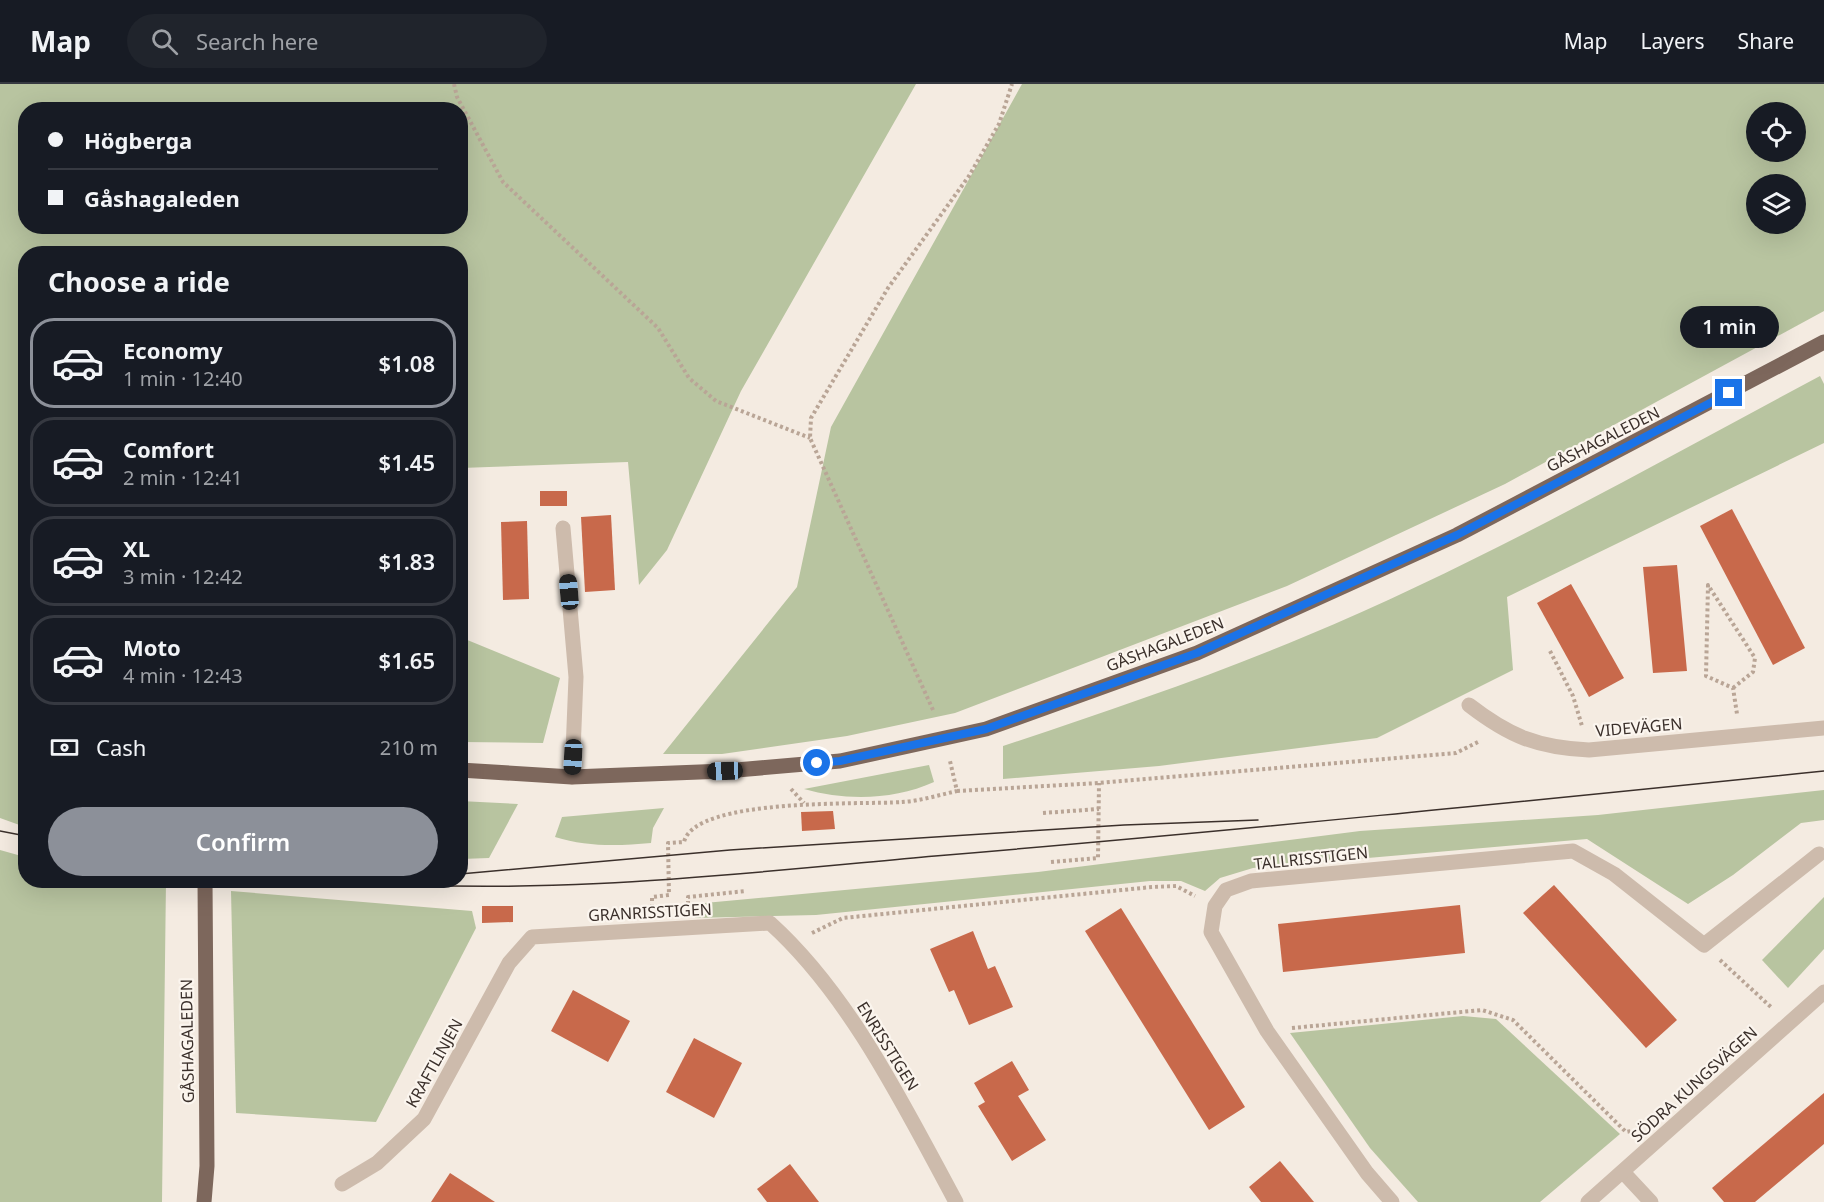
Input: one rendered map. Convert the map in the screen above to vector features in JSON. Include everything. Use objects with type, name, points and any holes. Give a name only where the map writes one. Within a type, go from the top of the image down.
[{"type":"main road","name":"GÅSHAGALEDEN","points":[[468,770],[572,777],[725,771],[840,761],[986,729],[1197,653],[1457,535],[1824,342]]},
{"type":"main road","name":"GÅSHAGALEDEN","points":[[204,1202],[207,1166],[205,888]]},
{"type":"street","points":[[563,528],[576,677],[572,777]]},
{"type":"street","name":"VIDEVÄGEN","points":[[1469,705],[1504,730],[1555,749],[1589,750],[1824,728]]},
{"type":"street","name":"TALLRISSTIGEN","points":[[1215,906],[1226,890],[1251,881],[1574,851],[1614,874],[1704,945]]},
{"type":"street","points":[[1704,945],[1818,854]]},
{"type":"street","points":[[1215,906],[1211,932],[1267,1031],[1367,1173],[1392,1202]]},
{"type":"street","name":"ENRISSTIGEN","points":[[770,923],[792,943],[848,1015],[901,1102],[956,1202]]},
{"type":"street","name":"GRANRISSTIGEN","points":[[532,938],[770,923]]},
{"type":"street","name":"KRAFTLINJEN","points":[[342,1184],[377,1163],[424,1119],[509,963],[532,938]]},
{"type":"street","name":"SÖDRA KUNGSVÄGEN","points":[[1588,1202],[1824,992]]},
{"type":"street","points":[[1623,1172],[1651,1202]]},
{"type":"path","points":[[454,84],[459,102]]},
{"type":"path","points":[[933,710],[810,438],[811,418],[888,288],[969,176],[999,124],[1012,84]]},
{"type":"path","points":[[468,118],[503,182],[658,328],[689,378],[716,401],[810,438]]},
{"type":"path","points":[[1708,585],[1755,658],[1753,672],[1733,688],[1706,676],[1708,585]]},
{"type":"path","points":[[1550,651],[1573,696],[1589,750]]},
{"type":"path","points":[[1733,688],[1740,736]]},
{"type":"path","points":[[653,929],[652,897],[669,895],[668,843],[684,842],[686,832],[697,824],[716,817],[805,804],[904,802],[957,791],[1099,783],[1456,753],[1504,730]]},
{"type":"path","points":[[950,759],[957,791]]},
{"type":"path","points":[[1051,862],[1098,858],[1099,783]]},
{"type":"path","points":[[1043,813],[1099,809]]},
{"type":"path","points":[[792,943],[843,918],[1152,888],[1176,886],[1215,906]]},
{"type":"path","points":[[679,906],[688,905],[688,897],[746,891]]},
{"type":"path","points":[[652,908],[661,907]]},
{"type":"path","points":[[1704,945],[1789,1024]]},
{"type":"path","points":[[1267,1031],[1482,1010],[1514,1020],[1626,1132],[1638,1130],[1653,1146]]},
{"type":"green space","points":[[0,84],[916,84],[741,391],[667,550],[639,585],[628,462],[468,468],[468,246],[18,246],[18,824],[0,818]]},
{"type":"green space","points":[[1022,84],[1824,84],[1824,311],[1505,484],[1287,586],[955,713],[847,736],[722,754],[663,754],[797,587],[831,427]]},
{"type":"green space","points":[[1820,376],[1824,384],[1824,443],[1507,597],[1513,670],[1377,738],[1159,766],[1003,779],[1003,746],[1231,666],[1372,607],[1566,512]]},
{"type":"green space","points":[[468,640],[560,678],[543,743],[468,742]]},
{"type":"green space","points":[[929,765],[934,782],[903,792],[853,797],[804,789]]},
{"type":"green space","points":[[1824,790],[1824,820],[1801,823],[1733,875],[1688,904],[1587,839],[1253,868],[1220,878],[1205,891],[1181,881],[1150,881],[816,915],[695,918],[694,904],[1038,872],[1360,831],[1598,815]]},
{"type":"green space","points":[[468,801],[518,804],[489,858],[468,859]]},
{"type":"green space","points":[[664,808],[653,828],[651,843],[603,845],[579,843],[555,837],[562,817]]},
{"type":"green space","points":[[0,850],[18,855],[18,888],[166,888],[162,1202],[0,1202]]},
{"type":"green space","points":[[231,891],[472,911],[476,928],[376,1122],[236,1113]]},
{"type":"green space","points":[[1824,897],[1824,949],[1788,988],[1762,960]]},
{"type":"green space","points":[[1463,1016],[1496,1019],[1620,1134],[1540,1202],[1418,1202],[1370,1148],[1290,1033]]},
{"type":"building","points":[[540,491],[567,491],[567,506],[540,506]]},
{"type":"building","points":[[1732,509],[1805,648],[1773,665],[1700,526]]},
{"type":"building","points":[[611,515],[615,590],[585,592],[581,517]]},
{"type":"building","points":[[527,521],[529,599],[503,600],[501,522]]},
{"type":"building","points":[[1677,565],[1687,671],[1653,673],[1643,567]]},
{"type":"building","points":[[1571,584],[1624,678],[1589,697],[1537,603]]},
{"type":"building","points":[[833,811],[835,829],[802,831],[801,812]]},
{"type":"building","points":[[1554,885],[1677,1020],[1646,1048],[1523,913]]},
{"type":"building","points":[[1460,905],[1465,953],[1283,972],[1278,924]]},
{"type":"building","points":[[482,906],[513,906],[513,922],[482,923]]},
{"type":"building","points":[[1121,908],[1245,1107],[1209,1130],[1085,931]]},
{"type":"building","points":[[973,931],[988,969],[995,966],[1013,1007],[969,1025],[954,990],[949,992],[930,949]]},
{"type":"building","points":[[573,990],[630,1021],[608,1062],[551,1031]]},
{"type":"building","points":[[694,1038],[742,1063],[714,1118],[666,1092]]},
{"type":"building","points":[[1012,1061],[1029,1090],[1018,1096],[1046,1140],[1012,1161],[978,1106],[985,1102],[974,1083]]},
{"type":"building","points":[[1824,1093],[1824,1144],[1755,1202],[1724,1202],[1712,1188]]},
{"type":"building","points":[[1280,1161],[1314,1202],[1261,1202],[1249,1187]]},
{"type":"building","points":[[790,1164],[819,1202],[767,1202],[757,1189]]},
{"type":"building","points":[[450,1173],[495,1202],[431,1202]]},
{"type":"tram line","points":[[468,886],[636,882],[711,876],[1269,826],[1824,771]]},
{"type":"tram line","points":[[468,873],[730,850],[1124,825],[1258,820]]},
{"type":"tram line","points":[[0,831],[18,834]]},
{"type":"route","points":[[817,763],[840,761],[986,729],[1197,653],[1457,535],[1729,393]]}]
